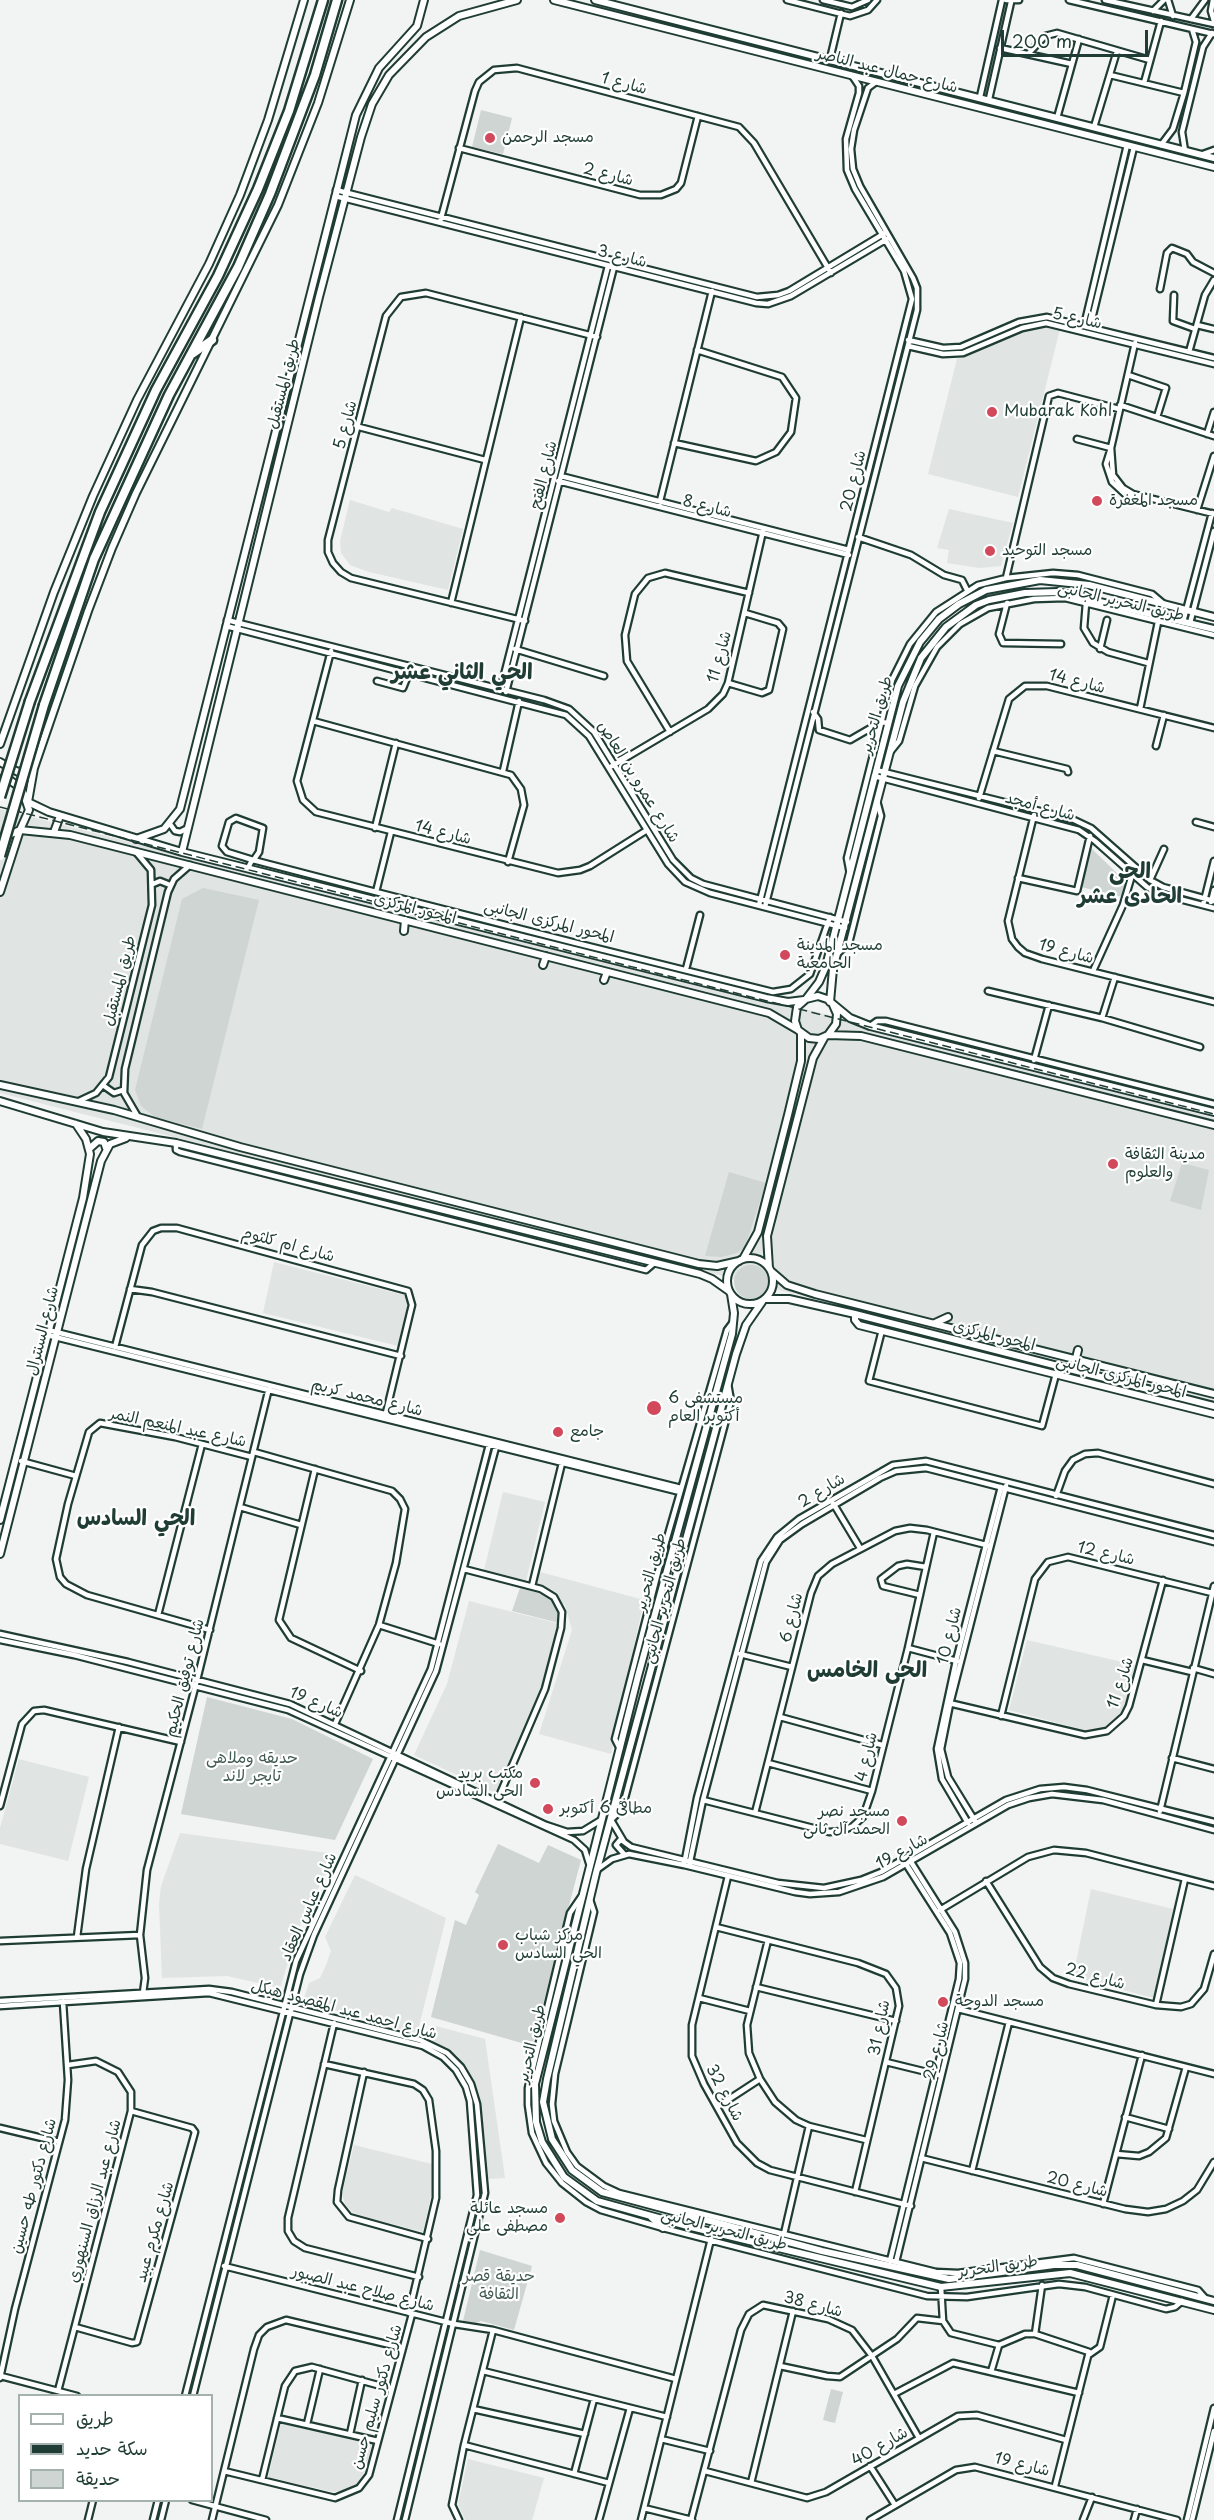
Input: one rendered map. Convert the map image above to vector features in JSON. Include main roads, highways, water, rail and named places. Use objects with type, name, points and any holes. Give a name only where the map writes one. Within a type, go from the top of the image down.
[{"type":"highway","points":[[0,797],[30,700],[100,512],[156,390],[246,219],[285,121],[315,32],[323,0]]},
{"type":"highway","points":[[0,856],[44,705],[94,559],[189,356],[220,302],[255,230],[301,115],[328,35],[337,0]]},
{"type":"highway","points":[[189,356],[212,340]]},
{"type":"main road","points":[[0,744],[47,612],[93,496],[137,400],[209,264],[240,195],[268,120],[304,0]]},
{"type":"main road","name":"طريق المستقبل","points":[[133,839],[157,833],[170,824],[180,809],[335,193],[362,99],[389,54],[417,26],[424,0]]},
{"type":"main road","name":"طريق المستقبل","points":[[182,852],[346,196],[372,104],[400,62],[426,37],[459,16],[517,0]]},
{"type":"main road","name":"شارع جمال عبد الناصر","points":[[554,0],[1214,167]]},
{"type":"main road","name":"شارع جمال عبد الناصر","points":[[595,0],[1214,158]]},
{"type":"main road","points":[[0,892],[20,830],[28,817],[28,802],[34,768],[112,548],[136,493],[278,205],[318,103],[349,1]]},
{"type":"main road","points":[[729,45],[733,41],[731,35]]},
{"type":"main road","points":[[749,50],[748,44],[752,40]]},
{"type":"main road","name":"طريق التحرير","points":[[805,999],[823,975],[875,773],[884,722],[901,678],[920,642],[939,619],[972,596],[1000,586],[1040,580],[1089,585],[1214,617]]},
{"type":"main road","name":"طريق التحرير","points":[[832,1004],[830,978],[907,690],[921,658],[938,634],[976,605],[1004,596],[1058,592],[1132,612],[1214,629]]},
{"type":"main road","points":[[0,762],[18,772],[34,768]]},
{"type":"main road","name":"المحور المركزى","points":[[0,779],[16,784],[28,802],[60,816],[133,839],[766,998],[788,1002],[805,999]]},
{"type":"main road","points":[[54,832],[60,816]]},
{"type":"main road","name":"المحور المركزى","points":[[0,839],[20,830],[54,832],[134,850],[769,1013],[800,1031]]},
{"type":"main road","points":[[382,901],[384,894]]},
{"type":"main road","points":[[404,931],[405,920]]},
{"type":"main road","points":[[574,950],[576,943]]},
{"type":"main road","points":[[498,954],[500,945]]},
{"type":"main road","points":[[543,965],[546,956]]},
{"type":"main road","points":[[604,980],[607,972]]},
{"type":"main road","points":[[766,998],[768,990]]},
{"type":"main road","points":[[730,1293],[728,1274],[741,1260],[758,1232],[800,1068],[800,1031],[795,1011],[805,999],[818,996],[857,1022],[870,1026],[1214,1112]]},
{"type":"main road","points":[[0,1101],[103,1132],[176,1143],[706,1276],[748,1304],[764,1300],[773,1287],[766,1255],[767,1236],[814,1054],[836,1024],[837,1014],[832,1004]]},
{"type":"main road","points":[[800,1031],[809,1038],[861,1036],[1214,1125]]},
{"type":"main road","points":[[1113,1087],[1114,1080]]},
{"type":"main road","points":[[0,1084],[105,1108],[427,1195],[703,1265],[717,1266],[741,1260],[760,1260],[770,1270]]},
{"type":"main road","points":[[788,1115],[798,1118]]},
{"type":"main road","points":[[74,1122],[84,1134],[89,1149],[98,1141],[104,1142],[106,1148],[119,1139],[136,1137]]},
{"type":"main road","name":"شارع السنترال","points":[[0,1554],[106,1148]]},
{"type":"main road","name":"شارع السنترال","points":[[0,1520],[83,1198],[89,1149]]},
{"type":"main road","points":[[403,1200],[406,1195],[405,1189]]},
{"type":"main road","points":[[424,1206],[423,1199],[427,1195]]},
{"type":"main road","points":[[570,1231],[572,1222]]},
{"type":"main road","name":"المحور المركزى","points":[[770,1270],[792,1287],[1212,1394]]},
{"type":"main road","name":"طريق التحرير","points":[[730,1293],[733,1323],[658,1597],[540,2064],[534,2102],[536,2122],[551,2160],[575,2186],[597,2201],[778,2249],[941,2287],[962,2287],[1063,2273],[1139,2290],[1212,2310]]},
{"type":"main road","name":"المحور المركزى","points":[[764,1300],[784,1299],[855,1314],[1214,1406]]},
{"type":"main road","name":"طريق التحرير","points":[[764,1300],[744,1327],[728,1384],[647,1678],[547,2079],[543,2102],[546,2121],[560,2155],[572,2170],[602,2192],[677,2214],[935,2278],[966,2278],[1054,2265],[1077,2265],[1214,2301]]},
{"type":"main road","points":[[841,1311],[843,1300]]},
{"type":"main road","name":"المحور المركزى الجانبى","points":[[855,1314],[857,1324],[1214,1414]]},
{"type":"main road","points":[[934,1323],[948,1317]]},
{"type":"main road","points":[[733,1323],[741,1321],[744,1327]]},
{"type":"main road","points":[[1073,1370],[1078,1350]]},
{"type":"main road","points":[[1003,1361],[1011,1355]]},
{"type":"main road","points":[[1167,1382],[1176,1388],[1173,1395]]},
{"type":"main road","points":[[1212,1394],[1213,1385]]},
{"type":"main road","points":[[1199,1390],[1195,1396],[1204,1404]]},
{"type":"main road","points":[[688,1464],[691,1475]]},
{"type":"main road","points":[[655,1585],[658,1597]]},
{"type":"main road","points":[[643,1656],[647,1661],[652,1661]]},
{"type":"main road","points":[[638,1676],[642,1674],[647,1678]]},
{"type":"main road","points":[[570,1941],[581,1942]]},
{"type":"main road","points":[[565,1959],[571,1957],[576,1962]]},
{"type":"main road","points":[[533,2068],[540,2064]]},
{"type":"main road","points":[[547,2079],[555,2074]]},
{"type":"main road","points":[[562,2183],[575,2186]]},
{"type":"main road","points":[[677,2214],[685,2209]]},
{"type":"main road","points":[[651,2217],[663,2228]]},
{"type":"main road","points":[[760,2229],[769,2237]]},
{"type":"main road","points":[[802,2254],[806,2251],[805,2247]]},
{"type":"main road","points":[[767,2253],[778,2249]]},
{"type":"main road","points":[[820,2259],[819,2254],[822,2251]]},
{"type":"main road","points":[[847,2257],[857,2252]]},
{"type":"main road","points":[[1102,2271],[1109,2266]]},
{"type":"main road","points":[[958,2273],[966,2278]]},
{"type":"main road","points":[[1122,2286],[1123,2277]]},
{"type":"main road","points":[[1139,2290],[1138,2284],[1143,2282]]},
{"type":"railway","points":[[0,807],[1214,1114]]},
{"type":"place","name":"مسجد الرحمن","points":[[490,138]]},
{"type":"place","name":"Mubarak Kohl","points":[[992,412]]},
{"type":"place","name":"مسجد المغفرة","points":[[1097,501]]},
{"type":"place","name":"مسجد التوحيد","points":[[990,551]]},
{"type":"place","name":"مسجد المدينة الجامعية","points":[[785,955]]},
{"type":"place","name":"مدينة الثقافة والعلوم","points":[[1113,1164]]},
{"type":"place","name":"مستشفى 6 أكتوبر العام","points":[[654,1408]]},
{"type":"place","name":"جامع","points":[[558,1432]]},
{"type":"place","name":"مكتب بريد الحى السادس","points":[[535,1783]]},
{"type":"place","name":"مطافئ 6 أكتوبر","points":[[548,1809]]},
{"type":"place","name":"مسجد نصر الحمد آل ثانى","points":[[902,1821]]},
{"type":"place","name":"مركز شباب الحي السادس","points":[[503,1945]]},
{"type":"place","name":"مسجد الدوحة","points":[[943,2002]]},
{"type":"place","name":"مسجد عائلة مصطفى علي","points":[[560,2218]]},
{"type":"district","name":"الحي الثاني عشر","points":[[462,673]]},
{"type":"district","name":"الحى الحادى عشر","points":[[1130,884]]},
{"type":"district","name":"الحي السادس","points":[[136,1519]]},
{"type":"district","name":"الحى الخامس","points":[[867,1671]]},
{"type":"park label","name":"حديقه وملاهى تايجر لاند","points":[[252,1768]]},
{"type":"park label","name":"حديقة قصر الثقافة","points":[[499,2286]]}]
